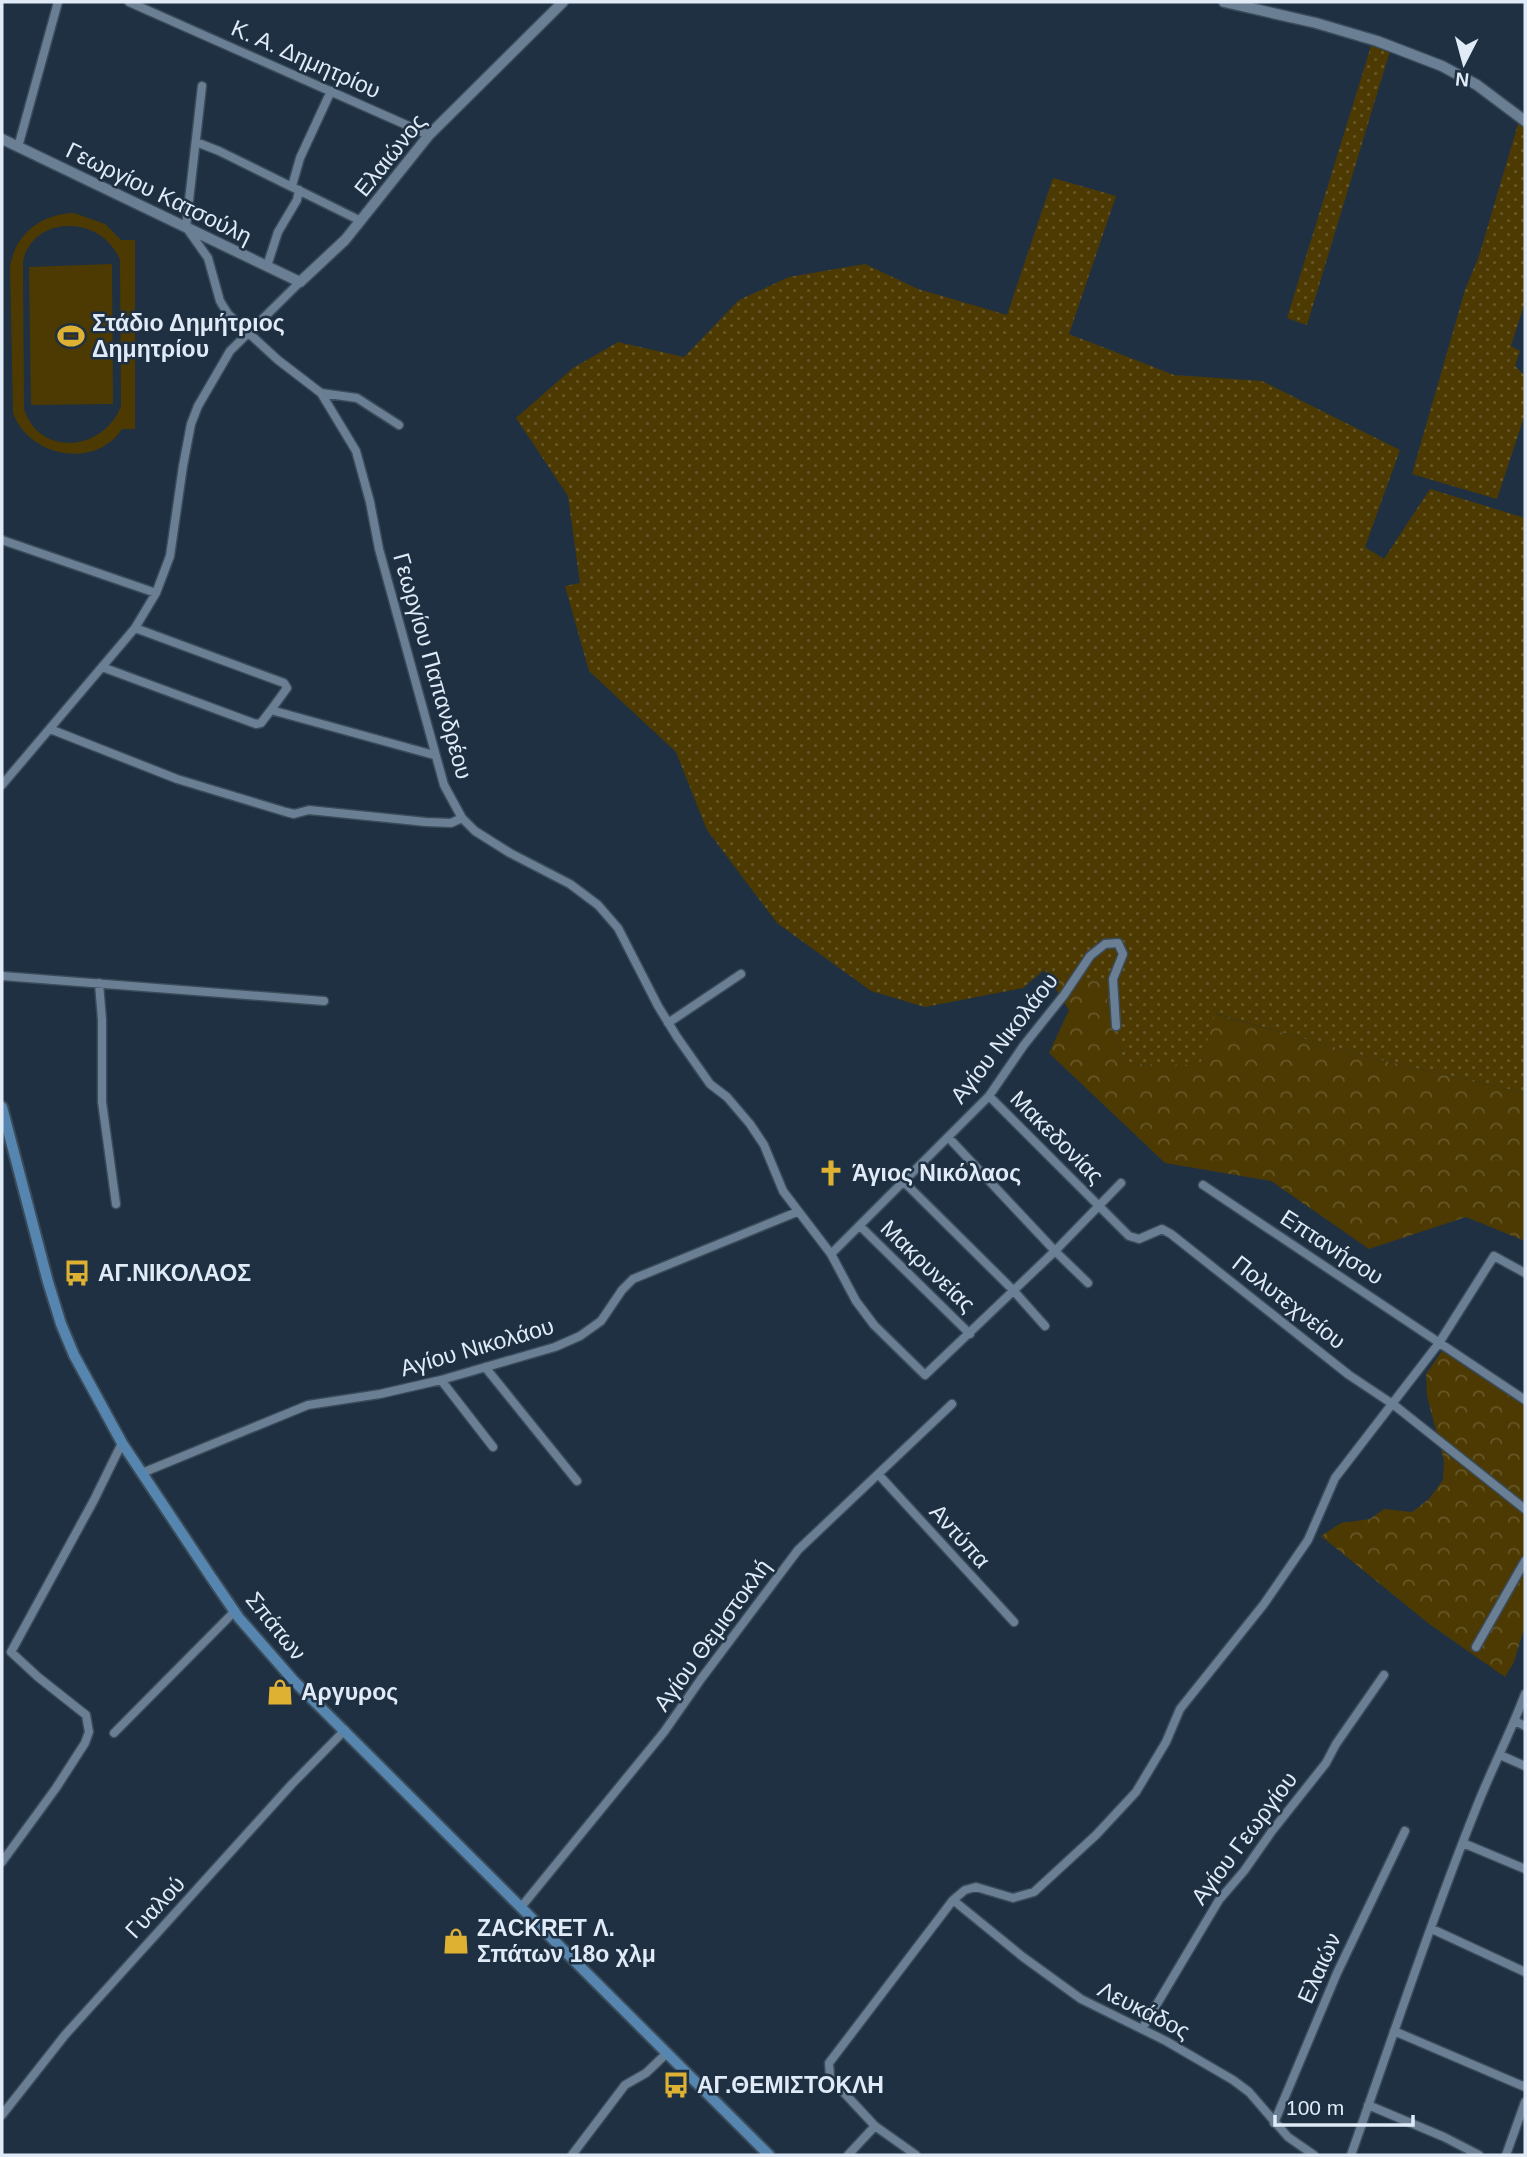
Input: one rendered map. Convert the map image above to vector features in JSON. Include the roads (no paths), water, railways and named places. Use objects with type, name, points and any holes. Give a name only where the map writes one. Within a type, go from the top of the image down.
[{"type":"main road","name":"Σπάτων","points":[[2,1107],[61,1324],[74,1355],[122,1443],[235,1611],[267,1652],[769,2155]]},
{"type":"street","points":[[18,147],[58,2]]},
{"type":"street","name":"Κ. Α. Δημητρίου","points":[[129,2],[429,135]]},
{"type":"street","name":"Ελαιώνος","points":[[2,785],[135,628],[156,593],[170,556],[183,466],[194,415],[230,351],[345,240],[429,135],[564,2]]},
{"type":"street","points":[[1224,2],[1316,23],[1377,41],[1442,66],[1476,85],[1525,121]]},
{"type":"street","points":[[186,227],[202,86]]},
{"type":"street","points":[[267,266],[278,232],[297,200],[295,188],[300,158],[331,92]]},
{"type":"street","name":"Γεωργίου Κατσούλη","points":[[2,139],[300,282]]},
{"type":"street","points":[[196,142],[361,221]]},
{"type":"street","name":"Γεωργίου Παπανδρέου","points":[[186,227],[208,257],[220,300],[228,314],[247,333],[321,393],[356,452],[434,755],[444,785],[461,818],[475,831],[570,884],[598,905],[618,928],[668,1023],[710,1084],[727,1097],[750,1124],[764,1145],[783,1191],[831,1254],[856,1301],[874,1325],[925,1375],[970,1334]]},
{"type":"street","points":[[321,393],[357,398],[399,425]]},
{"type":"street","points":[[2,540],[156,593]]},
{"type":"street","points":[[102,667],[256,724],[261,723],[287,688],[284,683],[135,628]]},
{"type":"street","points":[[271,710],[434,755]]},
{"type":"street","points":[[50,729],[177,779],[294,814],[309,810],[426,822],[452,822],[461,818]]},
{"type":"street","name":"Αγίου Νικολάου","points":[[831,1254],[989,1096],[1090,956],[1105,944],[1118,943],[1123,954],[1112,979],[1116,1026]]},
{"type":"street","points":[[668,1023],[741,974]]},
{"type":"street","points":[[2,976],[324,1001]]},
{"type":"street","points":[[99,983],[102,1102],[116,1204]]},
{"type":"street","name":"Μακεδονίας","points":[[989,1096],[1129,1236],[1139,1239],[1161,1229]]},
{"type":"street","points":[[948,1137],[1088,1283]]},
{"type":"street","points":[[904,1182],[1013,1290],[1045,1326]]},
{"type":"street","points":[[970,1334],[1121,1183]]},
{"type":"street","name":"Επτανήσου","points":[[1203,1185],[1525,1400]]},
{"type":"street","name":"Αγίου Νικολάου","points":[[142,1473],[308,1405],[380,1394],[441,1380],[555,1347],[580,1336],[601,1321],[622,1290],[634,1279],[797,1212]]},
{"type":"street","name":"Μακρυνείας","points":[[860,1226],[970,1334]]},
{"type":"street","name":"Πολυτεχνείου","points":[[1161,1229],[1234,1283],[1349,1375],[1394,1405],[1525,1509]]},
{"type":"street","points":[[916,2155],[875,2126],[835,2083],[830,2076],[829,2063],[953,1900],[965,1889],[976,1887],[1013,1898],[1034,1892],[1096,1835],[1136,1792],[1166,1742],[1180,1709],[1265,1604],[1308,1540],[1335,1478],[1394,1405],[1439,1343],[1494,1256],[1525,1273]]},
{"type":"street","points":[[485,1367],[577,1481]]},
{"type":"street","points":[[441,1380],[493,1447]]},
{"type":"street","name":"Αγίου Θεμιστοκλή","points":[[522,1906],[664,1732],[799,1550],[952,1404]]},
{"type":"street","points":[[11,1652],[122,1443]]},
{"type":"street","name":"Αντύπα","points":[[879,1475],[1014,1622]]},
{"type":"street","points":[[1476,1647],[1525,1561]]},
{"type":"street","points":[[114,1733],[235,1611]]},
{"type":"street","points":[[2,1645],[37,1677],[86,1715],[89,1732],[85,1743],[56,1788],[2,1862]]},
{"type":"street","name":"Αγίου Γεωργίου","points":[[1142,2029],[1219,1900],[1326,1763],[1336,1744],[1384,1675]]},
{"type":"street","points":[[1351,2155],[1463,1843],[1525,1694]]},
{"type":"street","points":[[1515,1721],[1525,1726]]},
{"type":"street","name":"Γυαλού","points":[[2,2115],[84,2014],[292,1784],[345,1730]]},
{"type":"street","points":[[1500,1755],[1525,1766]]},
{"type":"street","name":"Ελαιών","points":[[1274,2123],[1337,1973],[1405,1831]]},
{"type":"street","points":[[1463,1843],[1525,1869]]},
{"type":"street","name":"Λευκάδος","points":[[953,1900],[1081,1999],[1142,2029],[1233,2080],[1249,2092],[1288,2137],[1314,2155]]},
{"type":"street","points":[[1432,1929],[1525,1972]]},
{"type":"street","points":[[1394,2031],[1525,2087]]},
{"type":"street","points":[[572,2155],[625,2085],[646,2073],[667,2053]]},
{"type":"street","points":[[1509,2153],[1525,2102]]},
{"type":"street","points":[[1368,2105],[1479,2155]]},
{"type":"street","points":[[848,2155],[875,2126]]},
{"type":"place","name":"Στάδιο Δημήτριος Δημητρίου","points":[[71,336]]},
{"type":"place","name":"Άγιος Νικόλαος","points":[[831,1173]]},
{"type":"place","name":"ΑΓ.ΝΙΚΟΛΑΟΣ","points":[[77,1273]]},
{"type":"place","name":"Αργυρος","points":[[280,1692]]},
{"type":"place","name":"ZACKRET Λ. Σπάτων 18ο χλμ","points":[[456,1941]]},
{"type":"place","name":"ΑΓ.ΘΕΜΙΣΤΟΚΛΗ","points":[[676,2085]]}]
